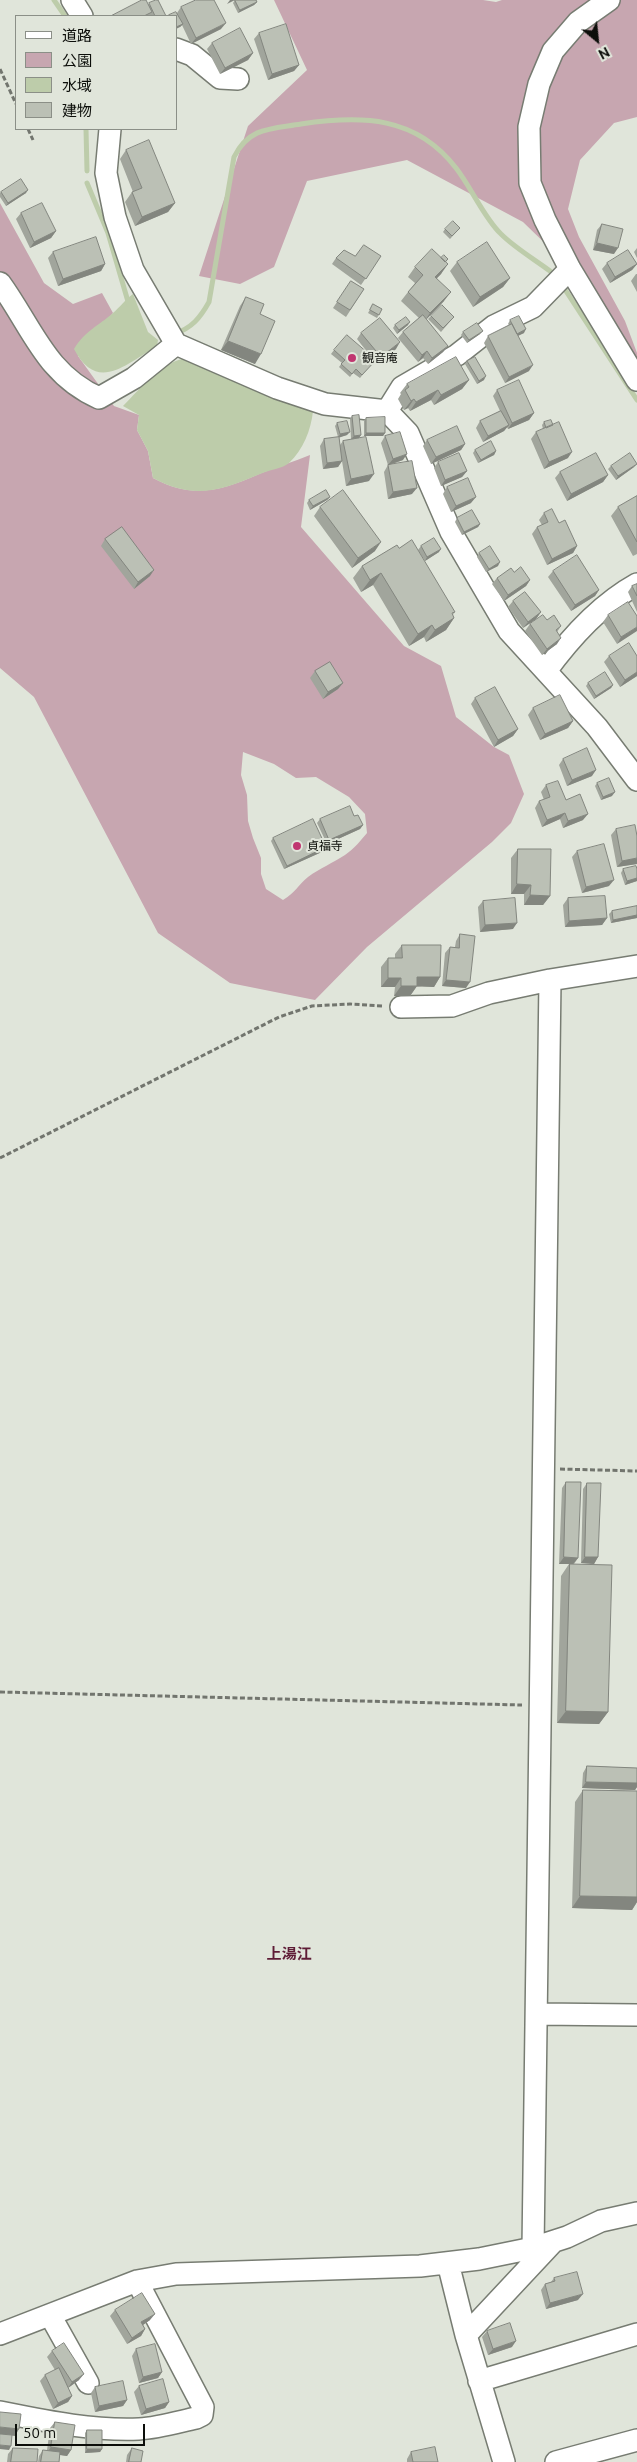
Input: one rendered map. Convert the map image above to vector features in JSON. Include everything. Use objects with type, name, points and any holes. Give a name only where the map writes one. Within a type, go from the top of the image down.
[{"type":"street","points":[[72,0],[81,15]]},
{"type":"street","points":[[609,0],[578,22],[553,51],[539,84],[529,127],[530,183],[545,220],[562,278],[637,380]]},
{"type":"street","points":[[178,50],[192,55],[220,78],[238,79]]},
{"type":"street","points":[[110,130],[106,173],[115,216],[133,270],[172,337],[277,388],[325,404],[387,411],[408,433],[451,532],[509,631],[597,727],[637,780]]},
{"type":"street","points":[[387,411],[402,386],[457,356],[494,326],[534,307],[562,278]]},
{"type":"street","points":[[0,283],[52,364],[79,389],[99,398],[134,378],[172,337]]},
{"type":"street","points":[[546,671],[563,647],[595,616],[637,584]]},
{"type":"street","points":[[401,1007],[452,1006],[489,993],[550,980],[637,966]]},
{"type":"street","points":[[533,2248],[550,980]]},
{"type":"street","points":[[537,2014],[637,2015]]},
{"type":"street","points":[[0,2334],[137,2281],[176,2274],[448,2263],[533,2248],[555,2241],[601,2221],[637,2213]]},
{"type":"street","points":[[466,2335],[555,2241]]},
{"type":"street","points":[[448,2263],[466,2335],[504,2462]]},
{"type":"street","points":[[0,2412],[51,2422],[140,2429],[196,2418],[202,2415],[203,2407],[137,2281]]},
{"type":"street","points":[[50,2315],[88,2383]]},
{"type":"street","points":[[479,2381],[637,2334]]},
{"type":"street","points":[[556,2462],[637,2440]]},
{"type":"path","points":[[0,69],[15,102]]},
{"type":"path","points":[[28,130],[33,140]]},
{"type":"path","points":[[0,1158],[279,1017],[312,1006],[350,1004],[401,1007]]},
{"type":"path","points":[[542,1469],[637,1471]]},
{"type":"path","points":[[0,1692],[539,1706]]},
{"type":"green space","points":[[274,0],[483,0],[496,2],[502,0],[637,0],[637,117],[614,123],[580,160],[568,209],[579,237],[625,321],[637,353],[637,373],[590,287],[523,222],[407,160],[307,181],[274,267],[240,284],[199,276],[248,126],[307,70]]},
{"type":"green space","points":[[0,203],[44,283],[73,304],[102,293],[113,313],[78,356],[114,406],[139,415],[137,430],[148,451],[153,478],[181,489],[206,490],[232,485],[310,455],[301,527],[404,646],[441,666],[456,717],[494,747],[509,755],[524,794],[511,823],[492,842],[367,947],[315,1000],[230,983],[158,933],[34,697],[0,668]],"holes":[[[243,752],[274,764],[296,778],[316,777],[349,797],[365,814],[367,833],[348,853],[308,877],[291,895],[283,900],[266,889],[261,874],[261,858],[248,821],[247,795],[241,775]]]},
{"type":"water","points":[[133,294],[148,332],[158,340],[157,346],[123,367],[102,372],[92,370],[83,362],[74,349],[87,333],[113,313]]},
{"type":"water","points":[[187,358],[313,411],[306,439],[294,458],[283,467],[232,485],[207,491],[181,489],[153,478],[148,451],[137,430],[139,415],[123,406],[160,370],[178,360]]},
{"type":"building","points":[[142,0],[146,0],[152,12],[146,15],[113,15]]},
{"type":"building","points":[[158,0],[166,15],[155,15],[149,3]]},
{"type":"building","points":[[196,0],[214,0],[226,23],[196,38],[181,7]]},
{"type":"building","points":[[235,0],[256,0],[257,2],[240,10]]},
{"type":"building","points":[[178,15],[183,24],[178,26]]},
{"type":"building","points":[[286,24],[299,65],[272,74],[259,33]]},
{"type":"building","points":[[240,28],[253,53],[225,68],[212,43]]},
{"type":"building","points":[[149,140],[175,203],[142,217],[132,192],[142,188],[126,150]]},
{"type":"building","points":[[21,179],[28,190],[8,203],[1,192]]},
{"type":"building","points":[[42,203],[56,231],[34,242],[21,213]]},
{"type":"building","points":[[453,221],[460,228],[452,236],[445,229]]},
{"type":"building","points":[[602,224],[623,229],[618,248],[597,243]]},
{"type":"building","points":[[96,237],[105,264],[63,279],[53,252]]},
{"type":"building","points":[[487,242],[510,278],[480,297],[457,262]]},
{"type":"building","points":[[364,245],[381,256],[366,279],[336,258],[344,250],[355,256]]},
{"type":"building","points":[[432,249],[448,264],[435,277],[451,292],[430,313],[408,292],[423,275],[415,267]]},
{"type":"building","points":[[628,250],[637,264],[615,277],[607,263]]},
{"type":"building","points":[[444,255],[448,259],[445,262],[441,258]]},
{"type":"building","points":[[351,281],[364,289],[350,310],[337,302]]},
{"type":"building","points":[[246,297],[264,304],[260,314],[275,321],[261,354],[228,341]]},
{"type":"building","points":[[373,304],[382,309],[379,315],[370,310]]},
{"type":"building","points":[[442,305],[454,317],[443,328],[431,316]]},
{"type":"building","points":[[423,315],[448,346],[432,358],[427,351],[422,355],[403,332]]},
{"type":"building","points":[[519,316],[526,329],[517,334],[510,320]]},
{"type":"building","points":[[406,317],[410,322],[399,330],[395,325]]},
{"type":"building","points":[[380,318],[400,342],[381,357],[361,333]]},
{"type":"building","points":[[477,323],[483,331],[469,340],[463,332]]},
{"type":"building","points":[[512,324],[533,365],[509,377],[488,336]]},
{"type":"building","name":"観音庵","points":[[347,335],[376,360],[362,375],[356,369],[352,374],[341,364],[345,360],[334,350]]},
{"type":"building","points":[[456,357],[469,380],[441,395],[438,390],[416,402],[414,399],[411,401],[405,390],[409,387],[407,384]]},
{"type":"building","points":[[475,357],[486,376],[479,381],[467,361]]},
{"type":"building","points":[[519,380],[534,413],[512,423],[497,390]]},
{"type":"building","points":[[501,411],[509,425],[488,436],[480,421]]},
{"type":"building","points":[[359,415],[361,435],[354,436],[352,416]]},
{"type":"building","points":[[385,417],[385,433],[366,433],[366,418]]},
{"type":"building","points":[[551,420],[553,425],[546,428],[544,422]]},
{"type":"building","points":[[347,421],[350,432],[340,434],[337,423]]},
{"type":"building","points":[[559,422],[572,452],[549,462],[536,432]]},
{"type":"building","points":[[457,426],[465,444],[436,457],[427,440]]},
{"type":"building","points":[[400,432],[407,454],[393,459],[385,436]]},
{"type":"building","points":[[339,437],[342,461],[327,463],[324,439]]},
{"type":"building","points":[[366,437],[374,474],[351,479],[343,441]]},
{"type":"building","points":[[491,441],[496,451],[481,460],[475,450]]},
{"type":"building","points":[[459,453],[467,471],[445,480],[438,462]]},
{"type":"building","points":[[596,453],[608,475],[571,494],[560,472]]},
{"type":"building","points":[[630,453],[637,464],[618,476],[611,466]]},
{"type":"building","points":[[412,461],[417,488],[393,492],[388,465]]},
{"type":"building","points":[[468,478],[476,497],[456,506],[447,487]]},
{"type":"building","points":[[326,490],[330,497],[313,506],[309,500]]},
{"type":"building","points":[[343,490],[381,542],[358,558],[320,507]]},
{"type":"building","points":[[637,496],[637,542],[618,507]]},
{"type":"building","points":[[552,509],[559,523],[565,520],[577,546],[552,559],[537,527],[548,522],[544,513]]},
{"type":"building","points":[[472,510],[480,524],[464,532],[457,518]]},
{"type":"building","points":[[122,527],[154,570],[138,582],[105,539]]},
{"type":"building","points":[[434,538],[441,549],[427,557],[421,546]]},
{"type":"building","points":[[412,540],[455,612],[452,613],[454,618],[435,630],[432,625],[418,634],[381,573],[370,580],[362,566],[397,545],[399,548]]},
{"type":"building","points":[[490,546],[500,562],[489,569],[479,553]]},
{"type":"building","points":[[577,555],[599,590],[575,605],[553,571]]},
{"type":"building","points":[[521,567],[530,580],[508,595],[497,578],[511,568],[514,572]]},
{"type":"building","points":[[637,584],[637,596],[632,586]]},
{"type":"building","points":[[525,592],[541,612],[528,622],[513,601]]},
{"type":"building","points":[[628,602],[637,616],[637,627],[621,637],[608,615]]},
{"type":"building","points":[[543,615],[547,620],[554,615],[561,626],[556,630],[561,638],[547,649],[530,624]]},
{"type":"building","points":[[629,643],[637,656],[637,672],[625,680],[609,656]]},
{"type":"building","points":[[330,662],[343,683],[328,692],[315,671]]},
{"type":"building","points":[[605,672],[613,685],[596,696],[588,683]]},
{"type":"building","points":[[495,687],[518,729],[498,740],[475,698]]},
{"type":"building","points":[[560,695],[573,721],[545,734],[533,708]]},
{"type":"building","points":[[587,748],[596,770],[572,780],[563,759]]},
{"type":"building","points":[[609,778],[615,792],[603,797],[597,783]]},
{"type":"building","points":[[558,781],[566,800],[580,794],[588,814],[568,821],[565,813],[547,820],[539,801],[550,797],[546,785]]},
{"type":"building","points":[[350,806],[354,816],[358,815],[363,825],[329,840],[320,819]]},
{"type":"building","name":"貞福寺","points":[[313,819],[326,847],[287,866],[273,838]]},
{"type":"building","points":[[635,825],[637,858],[622,861],[616,829]]},
{"type":"building","points":[[604,844],[614,880],[586,887],[577,851]]},
{"type":"building","points":[[518,849],[551,849],[550,896],[530,895],[531,885],[517,884]]},
{"type":"building","points":[[636,866],[637,878],[627,881],[623,869]]},
{"type":"building","points":[[605,896],[607,918],[569,921],[568,898]]},
{"type":"building","points":[[515,898],[517,923],[485,925],[483,901]]},
{"type":"building","points":[[637,906],[637,915],[613,920],[612,911]]},
{"type":"building","points":[[460,934],[475,936],[470,982],[446,980],[450,947],[459,948]]},
{"type":"building","points":[[402,945],[441,945],[440,977],[417,977],[417,986],[401,986],[401,978],[388,978],[388,958],[402,958]]},
{"type":"building","points":[[566,1482],[581,1482],[578,1558],[564,1557]]},
{"type":"building","points":[[587,1483],[601,1483],[598,1557],[585,1557]]},
{"type":"building","points":[[570,1564],[612,1565],[608,1712],[566,1711]]},
{"type":"building","points":[[587,1766],[637,1768],[637,1783],[586,1782]]},
{"type":"building","points":[[583,1790],[637,1791],[637,1897],[580,1896]]},
{"type":"building","points":[[577,2272],[583,2294],[550,2303],[545,2284],[555,2281],[554,2278]]},
{"type":"building","points":[[142,2293],[155,2314],[141,2322],[145,2329],[132,2338],[115,2310]]},
{"type":"building","points":[[510,2323],[516,2341],[493,2349],[487,2331]]},
{"type":"building","points":[[64,2343],[84,2374],[72,2382],[52,2351]]},
{"type":"building","points":[[155,2344],[162,2372],[143,2377],[136,2349]]},
{"type":"building","points":[[59,2368],[72,2396],[58,2403],[45,2375]]},
{"type":"building","points":[[163,2379],[169,2402],[146,2409],[139,2386]]},
{"type":"building","points":[[123,2381],[127,2400],[99,2406],[95,2387]]},
{"type":"building","points":[[0,2412],[21,2414],[19,2429],[0,2427]]},
{"type":"building","points":[[55,2422],[75,2425],[71,2450],[51,2447]]},
{"type":"building","points":[[87,2430],[102,2430],[102,2449],[87,2449]]},
{"type":"building","points":[[0,2434],[12,2435],[11,2446],[0,2445]]},
{"type":"building","points":[[435,2447],[438,2462],[413,2462],[411,2452]]},
{"type":"building","points":[[13,2448],[38,2449],[37,2462],[11,2462]]},
{"type":"building","points":[[132,2448],[143,2451],[141,2462],[129,2462]]},
{"type":"building","points":[[43,2450],[60,2452],[59,2462],[41,2462]]},
{"type":"waterway","points":[[54,0],[64,15]]},
{"type":"waterway","points":[[174,334],[186,329],[195,322],[209,302],[234,157],[240,147],[254,135],[280,127],[324,121],[366,120],[386,123],[405,129],[423,138],[440,151],[456,168],[489,220],[501,234],[518,249],[550,271],[555,277]]},
{"type":"waterway","points":[[86,130],[87,171]]},
{"type":"waterway","points":[[87,183],[108,233],[129,305]]},
{"type":"waterway","points":[[562,285],[637,400]]},
{"type":"place","name":"観音庵","points":[[352,358]]},
{"type":"place","name":"貞福寺","points":[[297,846]]},
{"type":"district","name":"上湯江","points":[[289,1954]]}]
